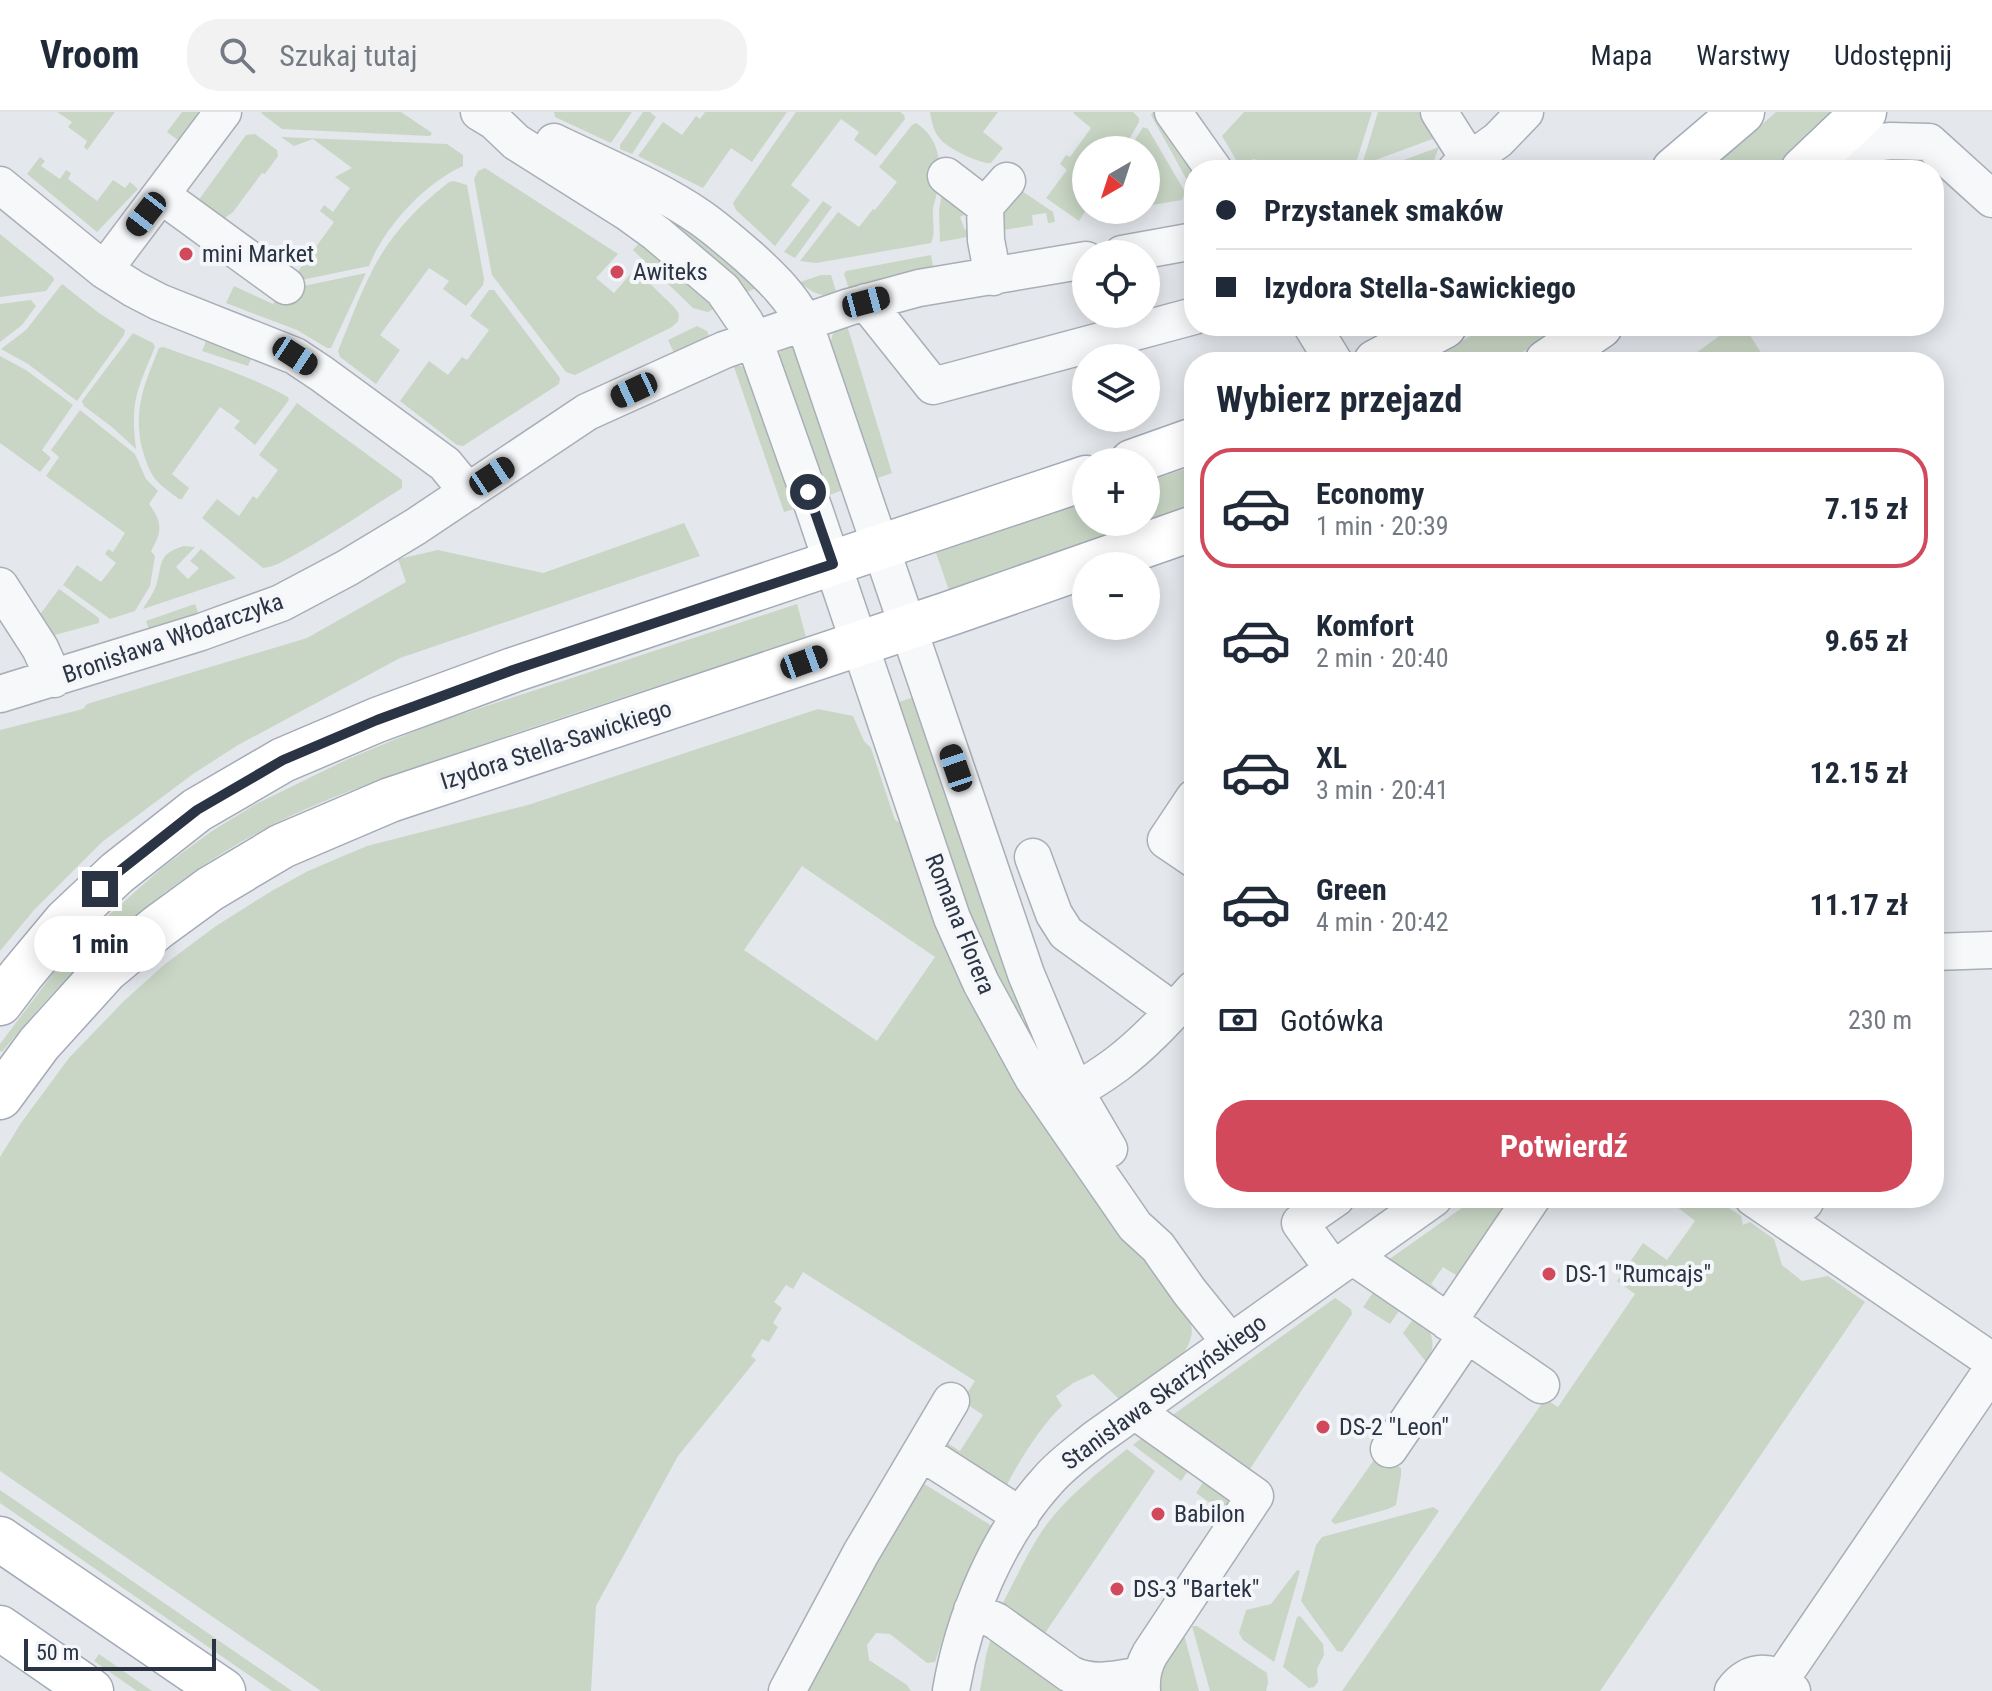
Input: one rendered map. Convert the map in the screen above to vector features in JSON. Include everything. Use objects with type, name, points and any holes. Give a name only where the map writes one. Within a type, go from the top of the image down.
[{"type":"main road","points":[[1686,160],[1742,112]]},
{"type":"main road","points":[[1813,160],[1864,112]]},
{"type":"main road","points":[[1395,352],[1425,336]]},
{"type":"main road","points":[[1562,352],[1585,336]]},
{"type":"main road","points":[[1160,452],[1184,444]]},
{"type":"main road","points":[[0,1003],[66,921],[117,873],[197,810],[283,760],[377,720],[513,670],[1072,483]]},
{"type":"main road","name":"Izydora Stella-Sawickiego","points":[[0,1097],[39,1044],[106,970],[210,889],[282,846],[390,800],[1184,531]]},
{"type":"main road","points":[[0,1539],[223,1691]]},
{"type":"main road","points":[[0,1628],[91,1691]]},
{"type":"street","points":[[104,270],[223,112]]},
{"type":"street","points":[[1173,112],[1207,160]]},
{"type":"street","points":[[1439,112],[1460,160]]},
{"type":"street","points":[[1471,160],[1498,140],[1525,112]]},
{"type":"street","name":"Romana Florera","points":[[487,116],[523,128],[664,196],[701,218],[779,285],[798,309],[1026,974],[1074,1092],[1148,1217],[1158,1247],[1230,1342]]},
{"type":"street","name":"Romana Florera","points":[[487,116],[516,142],[656,233],[711,278],[735,305],[754,340],[957,930],[981,983],[1033,1078],[1074,1092]]},
{"type":"street","points":[[1819,160],[1853,145],[1891,141],[1928,127],[1992,199]]},
{"type":"street","points":[[946,176],[996,193],[986,240],[993,277]]},
{"type":"street","points":[[0,185],[104,270],[134,289],[295,356],[445,464],[468,492]]},
{"type":"street","points":[[161,195],[286,286]]},
{"type":"street","points":[[1160,247],[1184,243]]},
{"type":"street","name":"Bronisława Włodarczyka","points":[[0,694],[201,632],[281,603],[402,535],[587,412],[696,362],[866,302],[919,288],[1072,263]]},
{"type":"street","points":[[866,302],[933,386],[1184,319]]},
{"type":"street","points":[[0,586],[40,648],[54,679]]},
{"type":"street","points":[[1184,813],[1166,840],[1184,852]]},
{"type":"street","points":[[1033,857],[1054,914],[1066,933],[1184,1000],[1120,1062],[1074,1092]]},
{"type":"street","points":[[1944,952],[1992,950]]},
{"type":"street","points":[[1322,1208],[1300,1223],[1342,1263],[1457,1328],[1541,1385]]},
{"type":"street","name":"Stanisława Skarżyńskiego","points":[[951,1691],[962,1641],[984,1579],[1021,1516],[1048,1480],[1069,1459],[1420,1208]]},
{"type":"street","points":[[1389,1449],[1526,1208]]},
{"type":"street","points":[[1768,1208],[1992,1361]]},
{"type":"street","points":[[1733,1691],[1743,1679],[1758,1673],[1774,1675],[1787,1685],[1992,1370]]},
{"type":"street","points":[[787,1691],[861,1553],[951,1401]]},
{"type":"street","points":[[972,1610],[996,1621],[1081,1679],[1142,1683],[1145,1663],[1150,1654],[1255,1496],[1135,1411]]},
{"type":"street","points":[[921,1452],[1021,1516]]},
{"type":"green space","points":[[57,112],[115,112],[87,150],[84,147],[87,141],[68,127],[72,122]]},
{"type":"green space","points":[[182,112],[206,112],[183,144],[167,132]]},
{"type":"green space","points":[[262,112],[401,112],[432,133],[430,136],[282,129]]},
{"type":"green space","points":[[554,112],[632,112],[611,143],[555,117]]},
{"type":"green space","points":[[643,112],[650,112],[656,117],[632,154],[620,149],[620,145]]},
{"type":"green space","points":[[705,112],[787,112],[752,162],[731,148],[703,188],[638,156],[663,122],[682,135],[696,116],[700,119]]},
{"type":"green space","points":[[796,112],[900,112],[905,119],[876,156],[854,140],[859,132],[841,119],[791,185],[810,200],[775,246],[736,210],[733,203]]},
{"type":"green space","points":[[930,112],[998,112],[983,132],[1003,148],[991,163],[959,152],[937,135]]},
{"type":"green space","points":[[1133,112],[1139,122],[1131,136],[1085,136],[1091,128],[1073,113]]},
{"type":"green space","points":[[1153,112],[1163,112],[1189,160],[1184,160],[1184,175],[1151,115]]},
{"type":"green space","points":[[1244,112],[1372,112],[1357,160],[1236,160],[1222,136]]},
{"type":"green space","points":[[1378,112],[1425,112],[1438,137],[1376,160],[1364,160]]},
{"type":"green space","points":[[1776,112],[1835,112],[1783,160],[1721,160]]},
{"type":"green space","points":[[916,123],[931,137],[938,154],[939,182],[933,209],[931,243],[816,263],[800,261],[838,212],[859,227],[875,210],[897,182],[879,167]]},
{"type":"green space","points":[[1143,127],[1152,136],[1138,136]]},
{"type":"green space","points":[[255,134],[277,150],[278,156],[233,212],[215,225],[192,209],[246,135]]},
{"type":"green space","points":[[281,137],[447,144],[463,155],[463,166],[434,184],[407,208],[385,236],[369,266],[292,282],[334,222],[320,211],[324,205],[333,212],[350,188],[335,177],[352,168],[313,139],[294,146]]},
{"type":"green space","points":[[1439,147],[1434,160],[1404,160]]},
{"type":"green space","points":[[1160,149],[1184,190],[1182,200],[1160,204]]},
{"type":"green space","points":[[1072,154],[1072,216],[1046,198],[1067,170],[1060,164],[1066,155],[1070,157]]},
{"type":"green space","points":[[40,157],[45,161],[41,166],[60,179],[66,170],[71,173],[68,179],[97,201],[113,180],[125,188],[130,182],[138,189],[97,232],[27,174]]},
{"type":"green space","points":[[485,168],[618,254],[596,278],[614,293],[635,269],[675,308],[679,314],[678,321],[672,327],[575,375],[566,372],[492,275],[474,179],[478,171]]},
{"type":"green space","points":[[454,181],[467,185],[483,285],[466,306],[443,289],[449,281],[429,268],[380,335],[400,350],[376,384],[340,357],[338,351],[367,281],[387,245],[426,201]]},
{"type":"green space","points":[[944,182],[972,211],[960,217],[965,230],[976,226],[978,235],[940,242],[939,210]]},
{"type":"green space","points":[[1013,185],[1053,212],[1055,222],[1048,223],[1046,213],[1032,215],[1033,225],[992,232]]},
{"type":"green space","points":[[823,201],[832,207],[795,258],[784,252]]},
{"type":"green space","points":[[655,205],[761,286],[745,293],[689,236],[654,208]]},
{"type":"green space","points":[[0,234],[53,277],[46,291],[0,297]]},
{"type":"green space","points":[[645,237],[717,307],[708,312],[693,308],[633,250]]},
{"type":"green space","points":[[931,255],[934,272],[850,292],[844,274],[846,271]]},
{"type":"green space","points":[[366,273],[331,348],[297,330],[226,303],[234,286],[273,304],[284,290]]},
{"type":"green space","points":[[831,275],[837,294],[817,294],[800,282]]},
{"type":"green space","points":[[62,284],[125,330],[77,401],[28,364],[1,349],[26,330]]},
{"type":"green space","points":[[489,290],[494,290],[560,378],[559,384],[463,446],[457,445],[400,401],[429,361],[448,375],[462,357],[467,360],[489,330],[470,316]]},
{"type":"green space","points":[[31,300],[36,306],[22,325],[0,342],[0,304]]},
{"type":"green space","points":[[846,322],[892,473],[872,480],[831,349],[834,332]]},
{"type":"green space","points":[[697,326],[707,331],[711,342],[676,357],[668,340]]},
{"type":"green space","points":[[133,333],[155,347],[136,396],[136,449],[84,406],[82,401]]},
{"type":"green space","points":[[209,334],[254,352],[248,366],[202,351]]},
{"type":"green space","points":[[1471,336],[1549,336],[1522,352],[1443,352]]},
{"type":"green space","points":[[1719,336],[1750,336],[1761,352],[1697,352]]},
{"type":"green space","points":[[785,347],[800,352],[845,489],[825,497],[778,359]]},
{"type":"green space","points":[[159,348],[242,375],[289,400],[255,445],[234,428],[240,421],[220,407],[172,474],[189,488],[182,499],[158,482],[148,467],[139,430],[142,395]]},
{"type":"green space","points":[[0,356],[26,370],[73,405],[42,450],[51,458],[40,472],[0,443]]},
{"type":"green space","points":[[733,364],[747,369],[798,508],[784,512]]},
{"type":"green space","points":[[297,403],[402,480],[402,488],[311,545],[263,568],[202,518],[217,499],[239,516],[253,496],[257,499],[278,470],[259,455]]},
{"type":"green space","points":[[80,410],[135,454],[146,479],[158,491],[149,504],[159,528],[151,551],[155,556],[150,586],[135,611],[110,619],[63,585],[77,565],[101,582],[116,563],[105,554],[108,549],[113,552],[125,533],[46,476],[59,457],[51,450]]},
{"type":"green space","points":[[1184,469],[1184,511],[1160,519],[1160,477]]},
{"type":"green space","points":[[1072,507],[1072,536],[1112,536],[950,593],[936,553]]},
{"type":"green space","points":[[684,523],[700,556],[400,658],[238,745],[193,774],[102,842],[34,910],[0,951],[0,730],[83,709],[87,704],[307,638],[406,582],[398,559],[438,550],[543,573]]},
{"type":"green space","points":[[184,546],[195,547],[176,567],[188,579],[199,568],[190,561],[201,549],[236,578],[143,609],[156,586],[165,556]]},
{"type":"green space","points":[[59,589],[99,618],[99,623],[51,636],[38,617]]},
{"type":"green space","points":[[195,604],[202,622],[152,638],[146,621]]},
{"type":"green space","points":[[797,604],[806,637],[363,786],[274,824],[197,870],[126,924],[61,985],[0,1051],[0,1044],[64,959],[93,929],[163,867],[256,804],[348,759],[432,724]]},
{"type":"green space","points":[[914,697],[1022,1016],[1015,1014],[970,920],[896,703]]},
{"type":"green space","points":[[818,709],[853,716],[864,741],[871,748],[895,820],[902,824],[1189,1318],[1192,1335],[1187,1347],[1172,1365],[1120,1400],[1093,1374],[1073,1383],[1056,1396],[1062,1406],[1030,1446],[1004,1491],[947,1456],[944,1441],[960,1451],[983,1415],[962,1401],[975,1381],[803,1272],[793,1289],[786,1285],[774,1302],[782,1308],[773,1323],[778,1327],[769,1342],[762,1339],[751,1356],[756,1360],[678,1456],[596,1606],[591,1691],[321,1691],[0,1471],[0,1157],[69,1058],[165,964],[216,926],[308,871],[367,846],[528,805]],"holes":[[[802,866],[935,957],[877,1041],[744,950]]]},
{"type":"green space","points":[[1462,1208],[1515,1208],[1465,1281],[1443,1267],[1431,1284],[1437,1289],[1431,1298],[1381,1265]]},
{"type":"green space","points":[[1679,1208],[1729,1208],[1741,1216],[1743,1225],[1750,1222],[1774,1239],[1782,1265],[1802,1281],[1828,1276],[1865,1302],[1600,1691],[1342,1691],[1545,1399],[1558,1407],[1635,1294],[1617,1281],[1643,1243],[1667,1260],[1695,1221]]},
{"type":"green space","points":[[1379,1284],[1405,1302],[1390,1324],[1363,1307]]},
{"type":"green space","points":[[1335,1298],[1351,1309],[1352,1314],[1244,1478],[1163,1422]]},
{"type":"green space","points":[[1418,1312],[1432,1336],[1427,1363],[1403,1333]]},
{"type":"green space","points":[[1149,1432],[1190,1468],[1181,1481],[1133,1445]]},
{"type":"green space","points":[[1127,1449],[1155,1471],[1041,1639],[1000,1608],[1051,1519],[1082,1487]]},
{"type":"green space","points":[[1379,1456],[1401,1468],[1396,1505],[1335,1524],[1331,1521]]},
{"type":"green space","points":[[1208,1475],[1243,1500],[1231,1517],[1196,1493]]},
{"type":"green space","points":[[921,1482],[992,1526],[958,1593],[935,1662],[927,1663],[890,1634],[876,1633],[867,1645],[869,1660],[907,1685],[911,1691],[801,1691]]},
{"type":"green space","points":[[0,1490],[292,1691],[272,1691],[0,1503]]},
{"type":"green space","points":[[1433,1507],[1439,1511],[1342,1652],[1337,1651],[1301,1601],[1316,1545],[1322,1537]]},
{"type":"green space","points":[[1297,1570],[1300,1571],[1274,1662],[1243,1640],[1239,1633],[1246,1610],[1271,1604]]},
{"type":"green space","points":[[1216,1574],[1239,1589],[1238,1598],[1210,1601],[1201,1595]]},
{"type":"green space","points":[[1300,1616],[1323,1644],[1324,1655],[1317,1669],[1318,1682],[1309,1688],[1283,1667],[1297,1617]]},
{"type":"green space","points":[[1192,1626],[1197,1626],[1267,1673],[1266,1691],[1210,1691]]},
{"type":"green space","points":[[1182,1627],[1199,1691],[1152,1691]]},
{"type":"green space","points":[[994,1628],[1083,1691],[980,1691]]},
{"type":"green space","points":[[99,1654],[152,1691],[137,1691],[94,1661]]},
{"type":"place","name":"mini Market","points":[[186,254]]},
{"type":"place","name":"Awiteks","points":[[617,272]]},
{"type":"place","name":"DS-1 \"Rumcajs\"","points":[[1549,1274]]},
{"type":"place","name":"DS-2 \"Leon\"","points":[[1323,1427]]},
{"type":"place","name":"Babilon","points":[[1158,1514]]},
{"type":"place","name":"DS-3 \"Bartek\"","points":[[1117,1589]]},
{"type":"route","points":[[100,889],[197,810],[283,760],[377,720],[513,670],[833,564],[808,492]]}]
